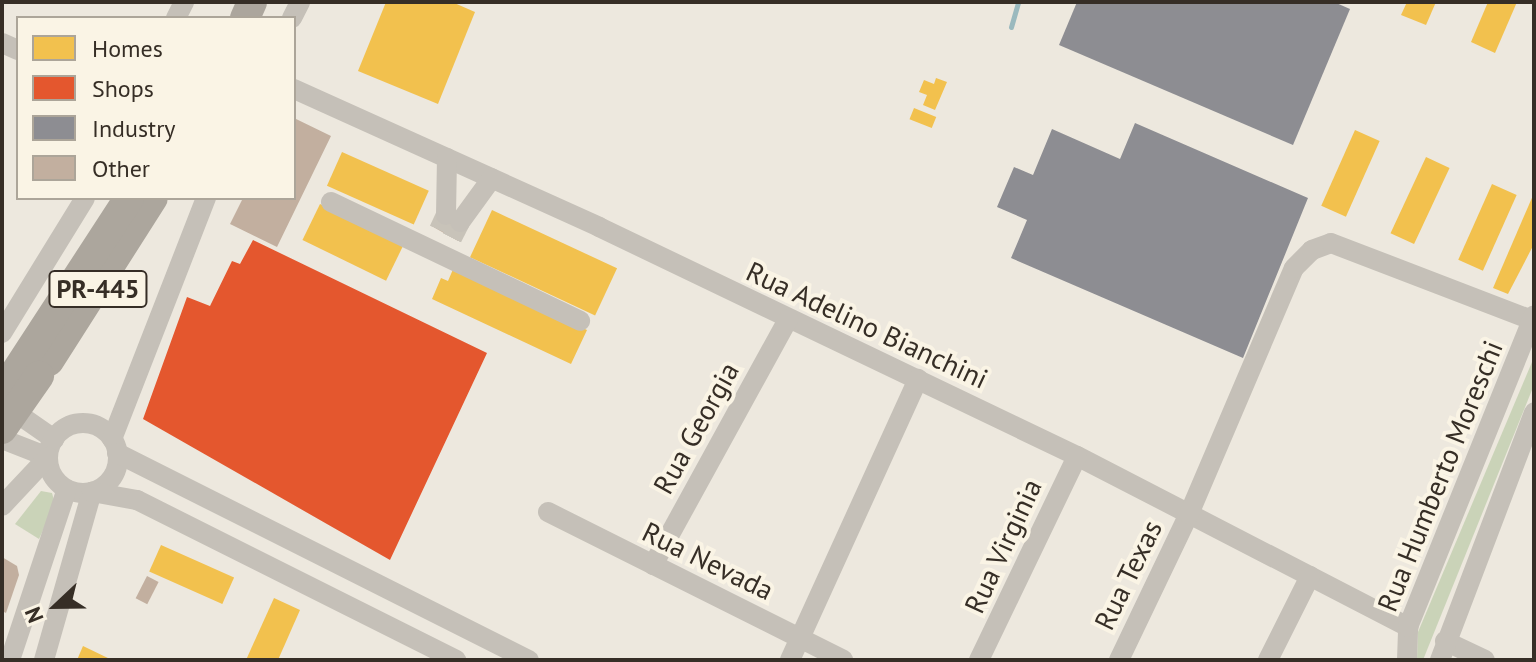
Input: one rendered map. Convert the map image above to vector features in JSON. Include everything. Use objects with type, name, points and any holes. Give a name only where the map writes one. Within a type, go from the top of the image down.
[{"type":"highway","name":"PR-445","points":[[2,429],[30,371],[128,200]]},
{"type":"highway","name":"PR-445","points":[[30,371],[152,200]]},
{"type":"highway","points":[[2,393],[30,371]]},
{"type":"street","name":"Rua Adelino Bianchini","points":[[296,90],[492,178],[918,379],[1077,456],[1408,627]]},
{"type":"street","points":[[445,235],[447,158]]},
{"type":"street","points":[[445,235],[492,178]]},
{"type":"street","points":[[2,333],[84,200]]},
{"type":"street","points":[[44,660],[92,492],[112,477],[115,446],[188,236],[205,200]]},
{"type":"street","points":[[331,202],[445,235],[580,321]]},
{"type":"street","name":"Rua Texas","points":[[1119,660],[1189,514],[1294,268],[1312,250],[1331,243],[1533,319]]},
{"type":"street","name":"Rua Georgia","points":[[653,565],[788,319]]},
{"type":"street","name":"Rua Humberto Moreschi","points":[[1407,660],[1408,627],[1533,319]]},
{"type":"street","points":[[790,660],[918,379]]},
{"type":"street","points":[[2,403],[51,448],[55,479],[67,489],[137,500],[301,579],[456,660]]},
{"type":"street","points":[[1485,660],[1442,650],[1534,412]]},
{"type":"street","points":[[2,506],[72,425],[87,423],[115,446],[529,660]]},
{"type":"street","points":[[2,439],[51,448]]},
{"type":"street","name":"Rua Virginia","points":[[979,660],[1077,456]]},
{"type":"street","points":[[10,660],[67,489]]},
{"type":"street","name":"Rua Nevada","points":[[548,512],[843,660]]},
{"type":"street","points":[[301,579],[343,582],[350,567]]},
{"type":"street","points":[[1268,660],[1310,576]]},
{"type":"green space","points":[[1532,362],[1534,385],[1423,660],[1417,660],[1418,632]]},
{"type":"green space","points":[[41,491],[52,493],[55,504],[39,539],[15,524]]},
{"type":"building: Homes","points":[[386,2],[452,2],[475,12],[438,104],[358,71]]},
{"type":"building: Homes","points":[[1407,2],[1436,2],[1426,25],[1401,15]]},
{"type":"building: Homes","points":[[1488,2],[1517,2],[1495,53],[1471,42]]},
{"type":"building: Homes","points":[[936,78],[947,82],[935,110],[923,105],[927,95],[919,92],[924,80],[934,84]]},
{"type":"building: Homes","points":[[914,108],[936,117],[932,128],[910,119]]},
{"type":"building: Homes","points":[[1355,130],[1380,141],[1346,217],[1321,206]]},
{"type":"building: Homes","points":[[342,152],[429,191],[414,224],[327,186]]},
{"type":"building: Homes","points":[[1426,157],[1450,168],[1414,244],[1391,233]]},
{"type":"building: Homes","points":[[1492,184],[1517,195],[1483,271],[1458,260]]},
{"type":"building: Homes","points":[[1534,193],[1534,244],[1508,294],[1493,288]]},
{"type":"building: Homes","points":[[320,204],[404,245],[386,281],[302,240]]},
{"type":"building: Homes","points":[[492,210],[617,268],[595,315],[470,257]]},
{"type":"building: Homes","points":[[454,267],[587,330],[571,364],[432,299],[441,278],[448,281]]},
{"type":"building: Homes","points":[[161,545],[234,578],[222,604],[149,571]]},
{"type":"building: Homes","points":[[274,598],[300,610],[278,660],[246,660]]},
{"type":"building: Homes","points":[[83,646],[112,660],[77,660]]},
{"type":"building: Shops","points":[[253,240],[487,353],[390,560],[143,419],[187,297],[210,306],[232,261],[240,264]]},
{"type":"building: Industry","points":[[1077,2],[1334,2],[1350,9],[1293,145],[1059,45]]},
{"type":"building: Industry","points":[[1135,123],[1308,198],[1243,358],[1011,258],[1027,220],[997,207],[1014,167],[1033,175],[1052,129],[1120,159]]},
{"type":"building: Other","points":[[296,119],[331,136],[277,247],[230,224],[242,200],[296,200]]},
{"type":"building: Other","points":[[441,212],[466,226],[458,241],[433,227]]},
{"type":"building: Other","points":[[2,557],[17,566],[19,575],[6,613],[2,611]]},
{"type":"building: Other","points":[[147,576],[159,582],[147,604],[136,598]]},
{"type":"waterway","points":[[1011,27],[1018,2]]},
{"type":"tunnel","points":[[439,230],[446,215]]},
{"type":"tunnel","points":[[452,238],[460,222]]}]
